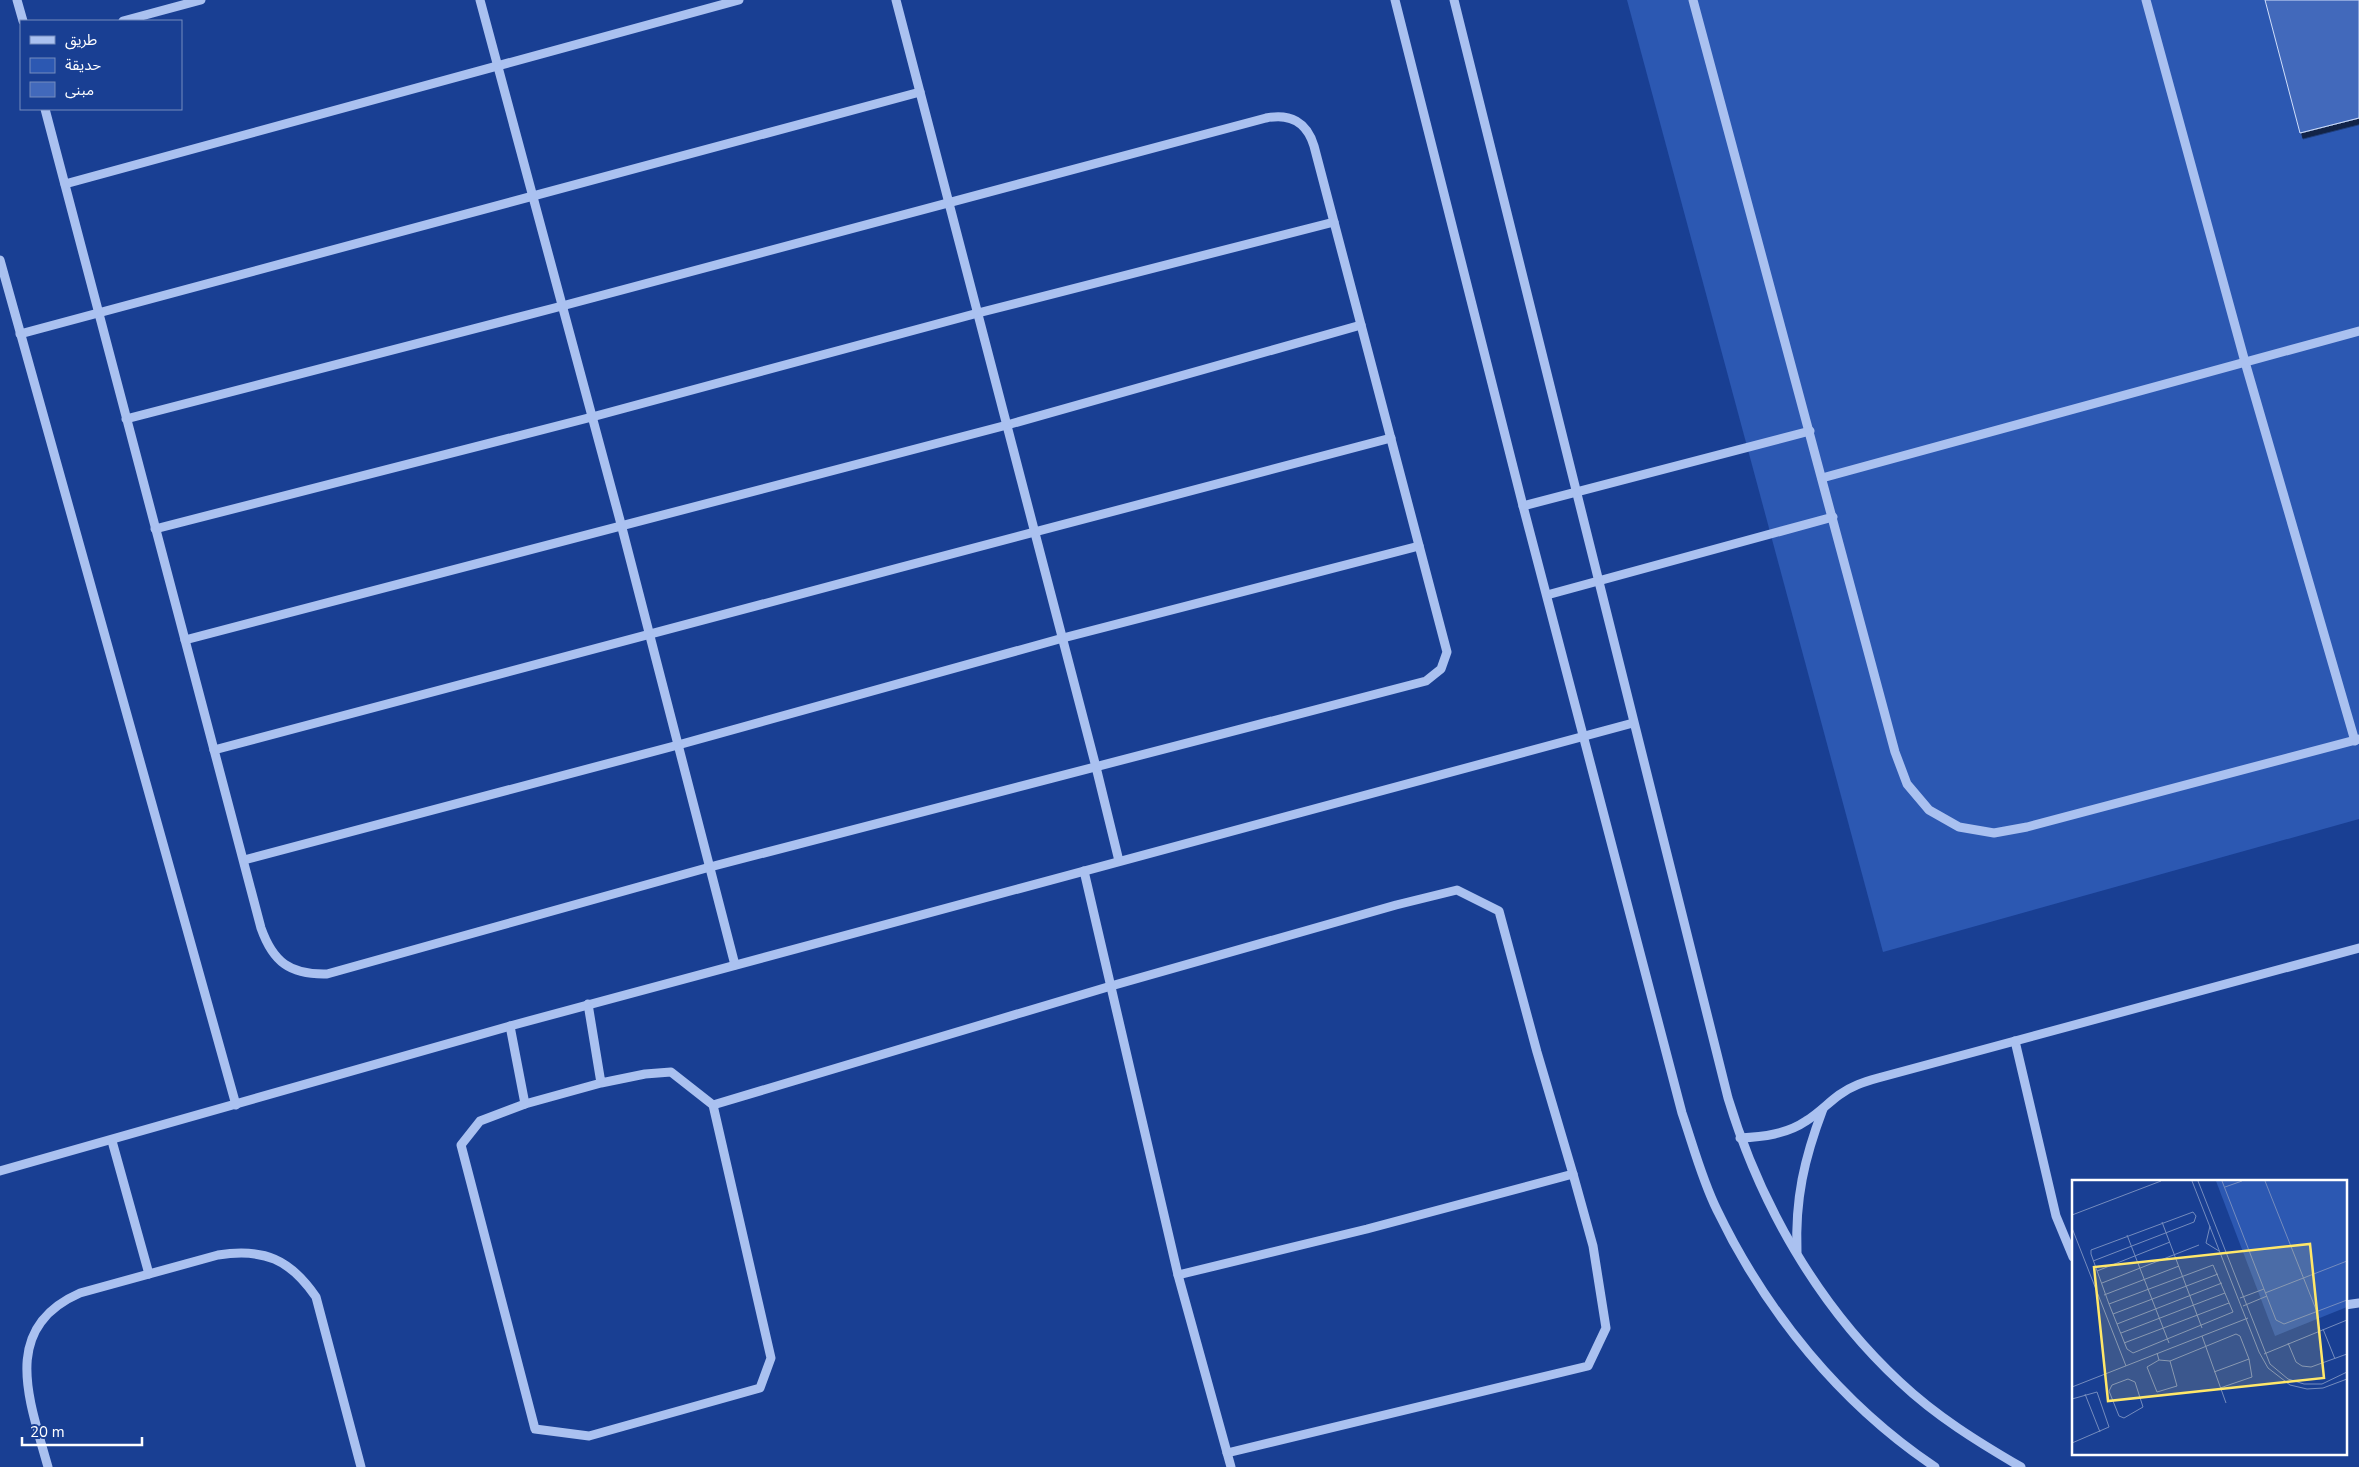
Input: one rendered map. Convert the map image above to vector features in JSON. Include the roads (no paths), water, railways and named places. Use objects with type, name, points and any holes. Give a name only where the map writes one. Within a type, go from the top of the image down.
[{"type":"lane","points":[[17,0],[23,20]]},
{"type":"lane","points":[[127,20],[201,0]]},
{"type":"lane","points":[[480,0],[621,524],[735,965]]},
{"type":"lane","points":[[64,184],[498,64],[739,0]]},
{"type":"lane","points":[[896,0],[1063,638],[1119,861]]},
{"type":"lane","points":[[1391,0],[1398,13]]},
{"type":"lane","points":[[1395,0],[1523,506],[1682,1114],[1716,1209],[1766,1297],[1828,1377],[1903,1446],[1935,1467]]},
{"type":"lane","points":[[1454,0],[1578,492],[1633,723],[1728,1098],[1740,1138],[1756,1177],[1797,1255],[1842,1321],[1900,1382],[1966,1435],[2021,1467]]},
{"type":"lane","points":[[1694,0],[1895,752],[1907,784],[1929,810],[1959,827],[1994,833],[2357,740],[2245,362],[2146,0]]},
{"type":"lane","points":[[20,334],[920,92]]},
{"type":"lane","points":[[45,110],[64,184],[155,529],[267,944],[277,958],[292,969],[309,974],[327,974],[710,867],[1426,682],[1441,669],[1447,652],[1310,134],[1302,124],[1291,117],[1278,115],[950,204],[126,419]]},
{"type":"lane","points":[[155,529],[592,417],[978,313],[1334,222]]},
{"type":"lane","points":[[0,260],[236,1104]]},
{"type":"lane","points":[[185,640],[621,524],[1007,425],[1361,325]]},
{"type":"lane","points":[[1822,478],[2359,331]]},
{"type":"lane","points":[[1523,506],[1810,431]]},
{"type":"lane","points":[[214,750],[650,636],[1035,530],[1391,438]]},
{"type":"lane","points":[[1547,595],[1833,517]]},
{"type":"lane","points":[[244,860],[678,745],[1063,638],[1419,546]]},
{"type":"lane","points":[[0,1171],[112,1141],[588,1004],[1633,723]]},
{"type":"lane","points":[[1084,871],[1178,1275],[1231,1467]]},
{"type":"lane","points":[[713,1105],[1111,986],[1457,890],[1499,911],[1536,1052],[1593,1246],[1606,1328],[1588,1366],[1227,1453]]},
{"type":"lane","points":[[1740,1138],[1763,1137],[1784,1132],[1805,1122],[1839,1095],[1858,1084],[2359,948]]},
{"type":"lane","points":[[588,1004],[602,1083]]},
{"type":"lane","points":[[510,1026],[525,1104]]},
{"type":"lane","points":[[2015,1041],[2056,1216],[2072,1255]]},
{"type":"lane","points":[[671,1072],[713,1105],[771,1358],[760,1388],[589,1436],[535,1429],[461,1145],[480,1121],[525,1104],[602,1083],[645,1074],[671,1072]]},
{"type":"lane","points":[[1797,1255],[1796,1217],[1800,1180],[1810,1144],[1823,1109]]},
{"type":"lane","points":[[112,1141],[149,1274]]},
{"type":"lane","points":[[1178,1275],[1367,1229],[1573,1174]]},
{"type":"lane","points":[[48,1467],[22,1376],[22,1358],[27,1340],[35,1324],[48,1310],[62,1300],[218,1255],[241,1251],[264,1254],[285,1263],[303,1278],[316,1297],[361,1467]]},
{"type":"lane","points":[[2346,1305],[2359,1303]]}]
